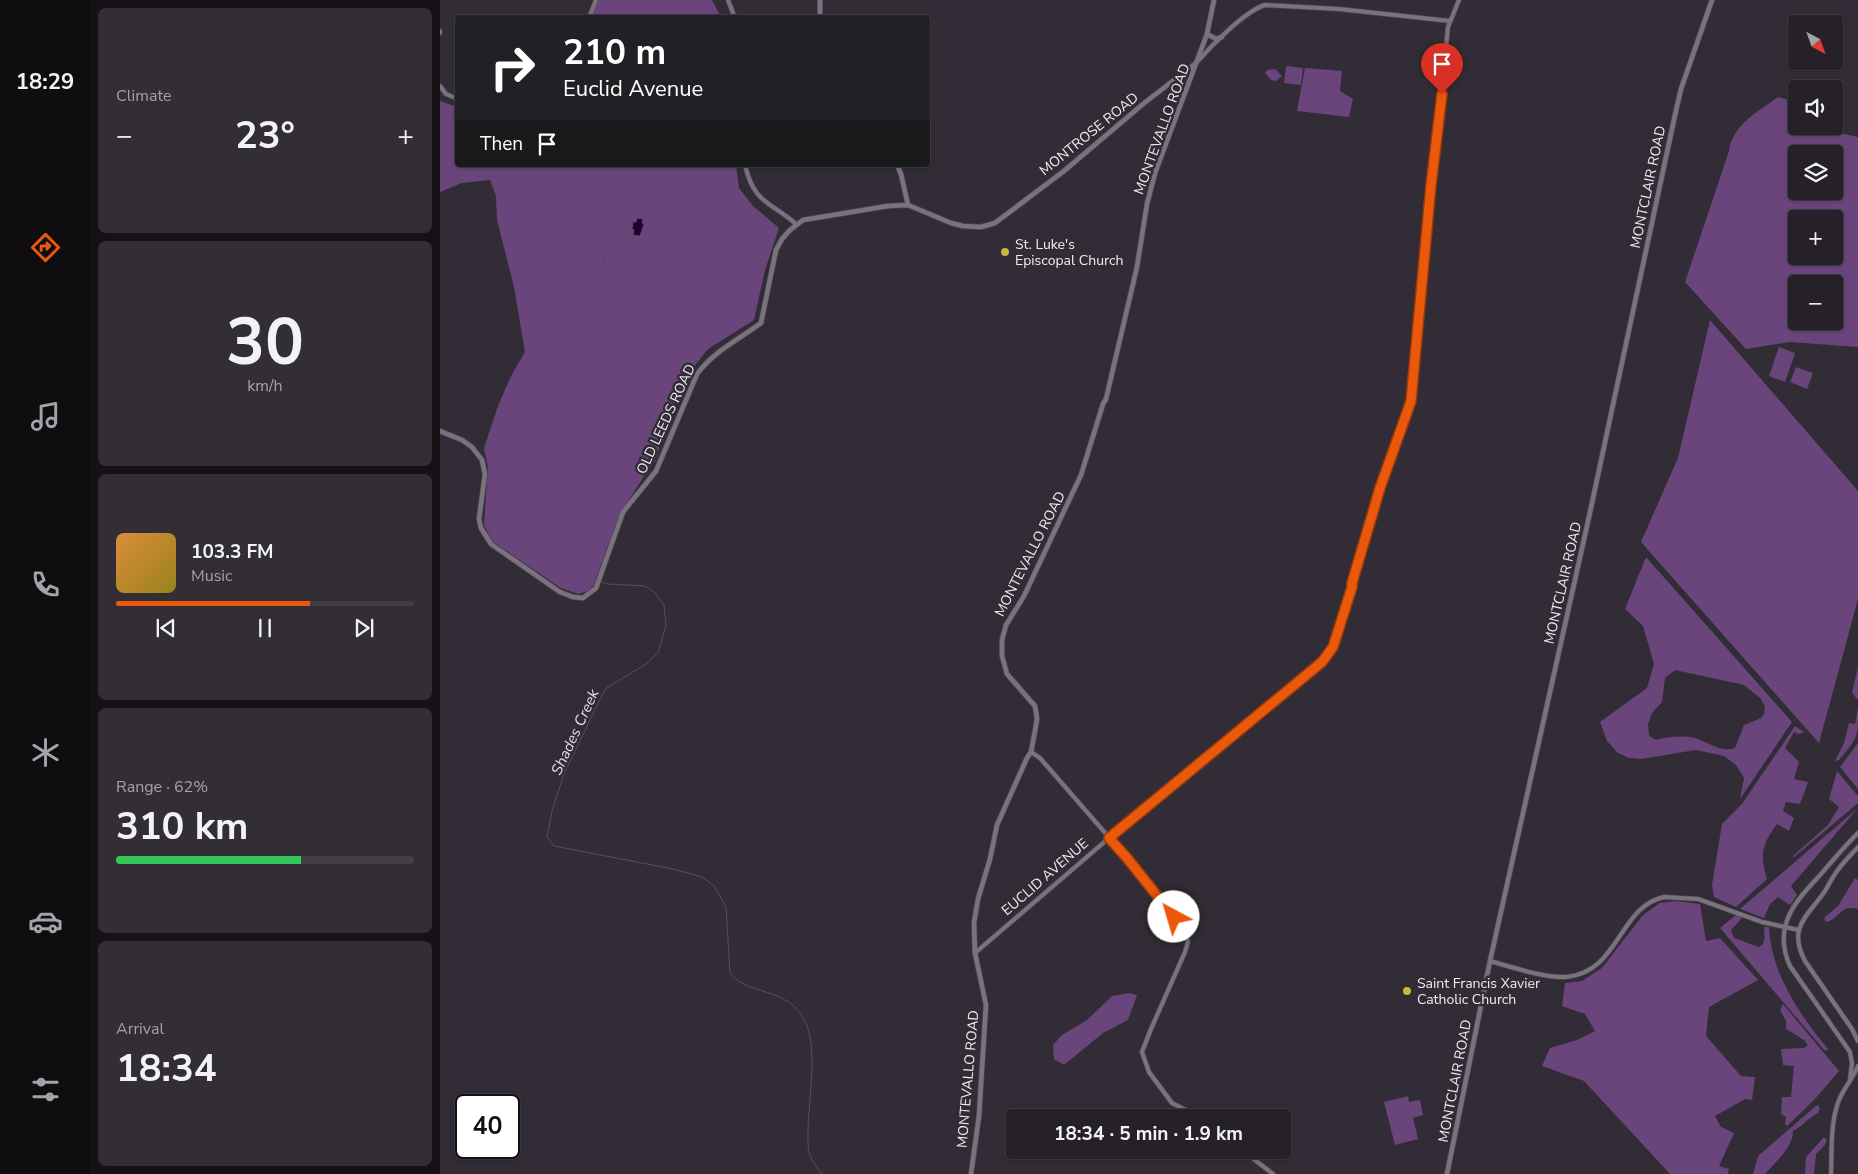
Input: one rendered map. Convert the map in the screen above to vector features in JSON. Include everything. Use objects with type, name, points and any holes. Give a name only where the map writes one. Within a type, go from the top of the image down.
[{"type":"main road","points":[[820,0],[820,15]]},
{"type":"main road","name":"MONTEVALLO ROAD","points":[[971,1174],[979,1116],[986,1026],[986,1005],[975,953],[974,923],[978,899],[990,859],[997,825],[1031,752],[1037,719],[1035,706],[1007,674],[1002,656],[1002,640],[1006,625],[1024,596],[1082,474],[1106,399],[1137,267],[1147,204],[1155,174],[1207,34],[1214,0]]},
{"type":"main road","name":"MONTCLAIR ROAD","points":[[1447,1174],[1490,961],[1589,517],[1674,115],[1681,89],[1712,0]]},
{"type":"main road","points":[[1207,34],[1213,39],[1222,37]]},
{"type":"main road","name":"MONTROSE ROAD","points":[[908,205],[951,223],[964,226],[981,227],[995,224],[1064,171],[1143,104],[1197,62]]},
{"type":"main road","points":[[1177,78],[1184,80],[1187,85]]},
{"type":"main road","points":[[796,224],[803,220],[822,216],[888,206],[908,205],[898,167]]},
{"type":"main road","name":"OLD LEEDS ROAD","points":[[440,431],[462,440],[472,447],[482,460],[485,474],[480,519],[481,528],[491,544],[560,592],[583,598],[596,588],[624,512],[656,471],[697,374],[706,360],[761,323],[776,250],[782,239],[796,224]]},
{"type":"street","points":[[590,15],[596,0]]},
{"type":"street","points":[[728,0],[734,15]]},
{"type":"street","name":"EUCLID AVENUE","points":[[975,953],[1109,838],[1322,662],[1333,647],[1380,488],[1411,401],[1431,185],[1450,21],[1459,0]]},
{"type":"street","points":[[1197,62],[1243,19],[1260,6],[1265,5],[1339,9],[1450,21]]},
{"type":"street","points":[[440,86],[446,94],[455,98]]},
{"type":"street","points":[[746,167],[753,188],[762,200],[796,224]]},
{"type":"street","points":[[1031,752],[1040,758],[1127,858],[1183,929],[1188,942],[1185,952],[1142,1052],[1149,1072],[1172,1103],[1183,1109]]},
{"type":"street","points":[[1850,1079],[1852,1063],[1850,1052],[1788,962],[1784,942],[1785,927],[1789,913],[1797,900],[1858,833]]},
{"type":"street","points":[[1858,847],[1837,871],[1824,893],[1806,914],[1799,930],[1799,944],[1803,957],[1858,1040]]},
{"type":"street","points":[[1490,961],[1554,976],[1565,977],[1582,973],[1590,970],[1605,958],[1639,910],[1664,897],[1698,899],[1762,922],[1799,930]]},
{"type":"street","points":[[1831,1174],[1835,1114],[1839,1100],[1858,1066]]},
{"type":"street","points":[[1253,1159],[1272,1174]]},
{"type":"shaded area","points":[[598,0],[712,0],[720,15],[592,15]]},
{"type":"shaded area","points":[[1286,66],[1303,68],[1301,85],[1284,83]]},
{"type":"shaded area","points":[[1305,68],[1342,71],[1340,91],[1353,99],[1349,117],[1297,111]]},
{"type":"shaded area","points":[[1275,69],[1282,76],[1276,81],[1271,80],[1265,73],[1267,70]]},
{"type":"shaded area","points":[[1778,97],[1788,100],[1788,135],[1843,135],[1843,133],[1858,137],[1858,347],[1790,342],[1746,349],[1685,282],[1731,142],[1741,126]]},
{"type":"shaded area","points":[[440,101],[455,106],[455,167],[736,167],[739,188],[753,206],[779,228],[765,270],[754,320],[708,349],[696,364],[669,418],[655,461],[627,503],[609,543],[594,585],[588,591],[578,594],[561,588],[492,541],[484,525],[488,467],[484,448],[498,406],[511,376],[525,352],[514,287],[497,220],[496,196],[490,180],[462,183],[440,192]]},
{"type":"shaded area","points":[[637,218],[643,219],[642,223],[644,224],[640,236],[633,235],[634,230],[632,229],[633,222],[636,222]]},
{"type":"shaded area","points":[[1710,320],[1858,491],[1858,599],[1819,743],[1641,542],[1678,458]]},
{"type":"shaded area","points":[[1779,347],[1795,353],[1785,382],[1769,376]]},
{"type":"shaded area","points":[[1796,367],[1813,373],[1807,389],[1790,382]]},
{"type":"shaded area","points":[[1646,557],[1792,722],[1740,799],[1744,778],[1736,765],[1724,756],[1696,750],[1641,759],[1629,758],[1618,753],[1607,741],[1600,722],[1647,688],[1654,664],[1643,626],[1625,609]],"holes":[[[1675,670],[1744,685],[1760,698],[1765,706],[1764,714],[1761,718],[1744,725],[1735,748],[1720,748],[1690,737],[1656,740],[1649,736],[1648,724],[1652,713],[1662,702],[1665,678]]]},
{"type":"shaded area","points":[[1858,667],[1858,700],[1852,693]]},
{"type":"shaded area","points":[[1858,708],[1856,737],[1839,760],[1835,761],[1844,743],[1849,723],[1855,724]]},
{"type":"shaded area","points":[[1795,726],[1804,732],[1799,734],[1794,732],[1785,748],[1799,762],[1794,779],[1808,782],[1800,804],[1786,802],[1783,811],[1794,818],[1789,831],[1777,824],[1765,844],[1763,863],[1767,879],[1736,907],[1714,897],[1712,885],[1722,824],[1742,804]]},
{"type":"shaded area","points":[[1858,743],[1858,789],[1840,767]]},
{"type":"shaded area","points":[[1837,771],[1858,796],[1858,803],[1793,858],[1828,825],[1839,807],[1829,799]]},
{"type":"shaded area","points":[[1858,808],[1791,886],[1797,895],[1790,905],[1778,897],[1770,904],[1764,918],[1740,909]]},
{"type":"shaded area","points":[[1855,878],[1858,880],[1858,909],[1844,910],[1826,922],[1824,918],[1838,906]]},
{"type":"shaded area","points":[[1675,901],[1700,904],[1706,941],[1720,938],[1758,980],[1709,1007],[1706,1036],[1741,1076],[1755,1077],[1752,1100],[1745,1099],[1715,1116],[1721,1127],[1734,1133],[1719,1166],[1729,1169],[1728,1174],[1670,1174],[1584,1081],[1542,1066],[1550,1048],[1577,1040],[1595,1031],[1585,1014],[1562,1006],[1565,983],[1582,981],[1602,968],[1643,915],[1660,903]]},
{"type":"shaded area","points":[[1736,915],[1742,918],[1731,930],[1734,938],[1759,947],[1764,941],[1764,927],[1769,927],[1775,961],[1788,992],[1807,1022],[1828,1049],[1825,1051],[1720,928]]},
{"type":"shaded area","points":[[1129,993],[1137,995],[1128,1020],[1103,1033],[1064,1065],[1054,1059],[1053,1045],[1062,1035],[1087,1020],[1112,996]]},
{"type":"shaded area","points":[[1783,1004],[1839,1071],[1814,1100],[1787,1126],[1785,1124],[1786,1117],[1781,1114],[1782,1097],[1791,1097],[1794,1066],[1783,1065],[1781,1049],[1804,1048],[1808,1045],[1804,1040],[1786,1029],[1786,1021],[1780,1010]]},
{"type":"shaded area","points":[[1408,1096],[1409,1102],[1420,1100],[1423,1115],[1413,1118],[1418,1139],[1395,1145],[1384,1102]]},
{"type":"shaded area","points":[[1817,1105],[1820,1108],[1818,1113],[1793,1131],[1787,1149],[1778,1160],[1765,1174],[1753,1174],[1758,1156]]},
{"type":"shaded area","points":[[1824,1137],[1827,1140],[1825,1145],[1816,1154],[1814,1174],[1805,1174],[1806,1157]]},
{"type":"waterway","name":"Shades Creek","points":[[614,15],[617,0]]},
{"type":"waterway","name":"Shades Creek","points":[[596,579],[523,550],[515,536],[513,521],[502,501],[497,484],[502,463],[521,447],[540,413],[563,384],[585,349],[602,311],[604,257],[616,222],[618,204],[616,167]]},
{"type":"waterway","name":"Shades Creek","points":[[600,581],[607,584],[645,586],[654,592],[664,605],[666,625],[658,653],[646,664],[605,689],[564,774],[552,811],[547,837],[554,846],[673,869],[702,877],[714,886],[726,907],[730,973],[746,985],[789,1002],[798,1010],[805,1021],[809,1032],[812,1059],[808,1147],[812,1160],[822,1174]]},
{"type":"place","name":"St. Luke's Episcopal Church","points":[[1005,252]]},
{"type":"place","name":"Saint Francis Xavier Catholic Church","points":[[1407,991]]},
{"type":"route","points":[[1174,917],[1109,838],[1322,662],[1333,647],[1380,488],[1411,401],[1431,185],[1442,94]]}]
